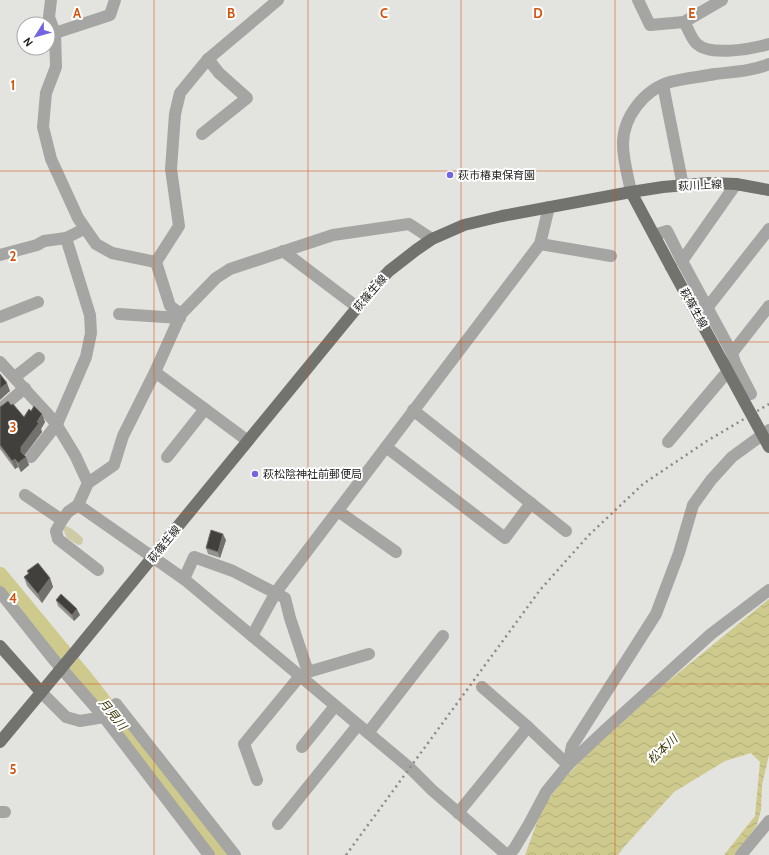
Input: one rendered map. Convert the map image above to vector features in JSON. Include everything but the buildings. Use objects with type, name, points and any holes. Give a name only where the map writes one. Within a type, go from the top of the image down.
[{"type":"main road","name":"萩川上線","points":[[631,192],[663,187],[708,183],[736,184],[769,190]]},
{"type":"main road","name":"萩篠生線","points":[[41,692],[389,271],[432,239],[464,225],[502,216],[631,192],[654,234],[676,264],[769,447]]},
{"type":"main road","points":[[0,646],[41,692],[0,742]]},
{"type":"street","points":[[49,16],[51,0]]},
{"type":"street","points":[[56,33],[110,15],[116,0]]},
{"type":"street","points":[[156,262],[179,226],[171,169],[175,114],[180,93],[208,59],[278,0]]},
{"type":"street","points":[[638,0],[650,25],[684,22],[722,0]]},
{"type":"street","points":[[684,22],[695,43],[702,48],[714,51],[757,47],[769,44]]},
{"type":"street","points":[[56,56],[56,68],[46,93],[43,127],[51,159],[75,219],[86,235],[96,244],[112,253],[156,262]]},
{"type":"street","points":[[202,134],[247,98],[219,73],[208,59]]},
{"type":"street","points":[[631,192],[626,171],[623,143],[626,128],[636,105],[644,97],[669,82],[686,78],[750,69],[769,64]]},
{"type":"street","points":[[663,85],[683,186]]},
{"type":"street","points":[[736,184],[676,264],[707,308],[751,394]]},
{"type":"street","points":[[252,636],[276,592],[540,244],[549,207]]},
{"type":"street","points":[[98,570],[58,539],[56,531],[68,512],[78,505],[88,483],[114,465],[123,436],[155,372],[180,316],[216,278],[230,269],[333,235],[409,224],[432,239]]},
{"type":"street","points":[[707,308],[769,229]]},
{"type":"street","points":[[0,255],[37,245],[44,241],[86,235]]},
{"type":"street","points":[[31,457],[57,424],[86,357],[91,333],[90,315],[66,238]]},
{"type":"street","points":[[540,244],[610,256]]},
{"type":"street","points":[[283,251],[358,307]]},
{"type":"street","points":[[156,262],[170,306],[180,316]]},
{"type":"street","points":[[0,317],[38,302]]},
{"type":"street","points":[[668,442],[733,358],[769,306]]},
{"type":"street","points":[[119,314],[180,316]]},
{"type":"street","points":[[14,377],[39,358]]},
{"type":"street","points":[[0,362],[57,424],[75,454],[88,483]]},
{"type":"street","points":[[155,372],[248,441]]},
{"type":"street","points":[[0,409],[25,388]]},
{"type":"street","points":[[167,457],[205,408]]},
{"type":"street","points":[[414,410],[566,531]]},
{"type":"street","points":[[568,765],[572,746],[656,614],[679,553],[693,505],[711,480],[732,457],[769,430]]},
{"type":"street","points":[[386,447],[505,538],[531,504]]},
{"type":"street","points":[[25,495],[62,520]]},
{"type":"street","points":[[78,505],[184,579],[252,636],[304,674],[335,706],[410,768],[432,790],[508,855],[514,849],[546,792],[568,765],[711,634],[769,590]]},
{"type":"street","points":[[338,511],[396,552]]},
{"type":"street","points":[[184,579],[194,556],[233,571],[285,598],[304,674]]},
{"type":"street","points":[[0,592],[54,660],[104,717],[208,855]]},
{"type":"street","points":[[368,733],[443,636]]},
{"type":"street","points":[[257,780],[244,744],[304,674],[369,654]]},
{"type":"street","points":[[482,687],[528,727],[568,765]]},
{"type":"street","points":[[41,692],[66,717],[80,721],[104,717],[116,704],[235,855]]},
{"type":"street","points":[[302,747],[335,706]]},
{"type":"street","points":[[278,824],[358,725]]},
{"type":"street","points":[[458,812],[528,727]]},
{"type":"street","points":[[741,855],[769,821]]},
{"type":"shaded area","points":[[66,526],[83,539],[82,544],[78,545],[67,538],[63,529]]},
{"type":"water","name":"松本川","points":[[769,599],[769,755],[762,785],[761,810],[757,825],[735,855],[724,855],[755,816],[760,762],[751,753],[725,761],[674,792],[618,855],[525,855],[543,806],[564,779],[616,724]]},
{"type":"waterway","name":"月見川","points":[[0,575],[90,684],[223,855]]},
{"type":"railway","points":[[346,855],[540,590],[589,535],[643,484],[707,441],[769,404]]},
{"type":"place","name":"萩市椿東保育園","points":[[450,175]]},
{"type":"place","name":"萩松陰神社前郵便局","points":[[255,474]]}]
